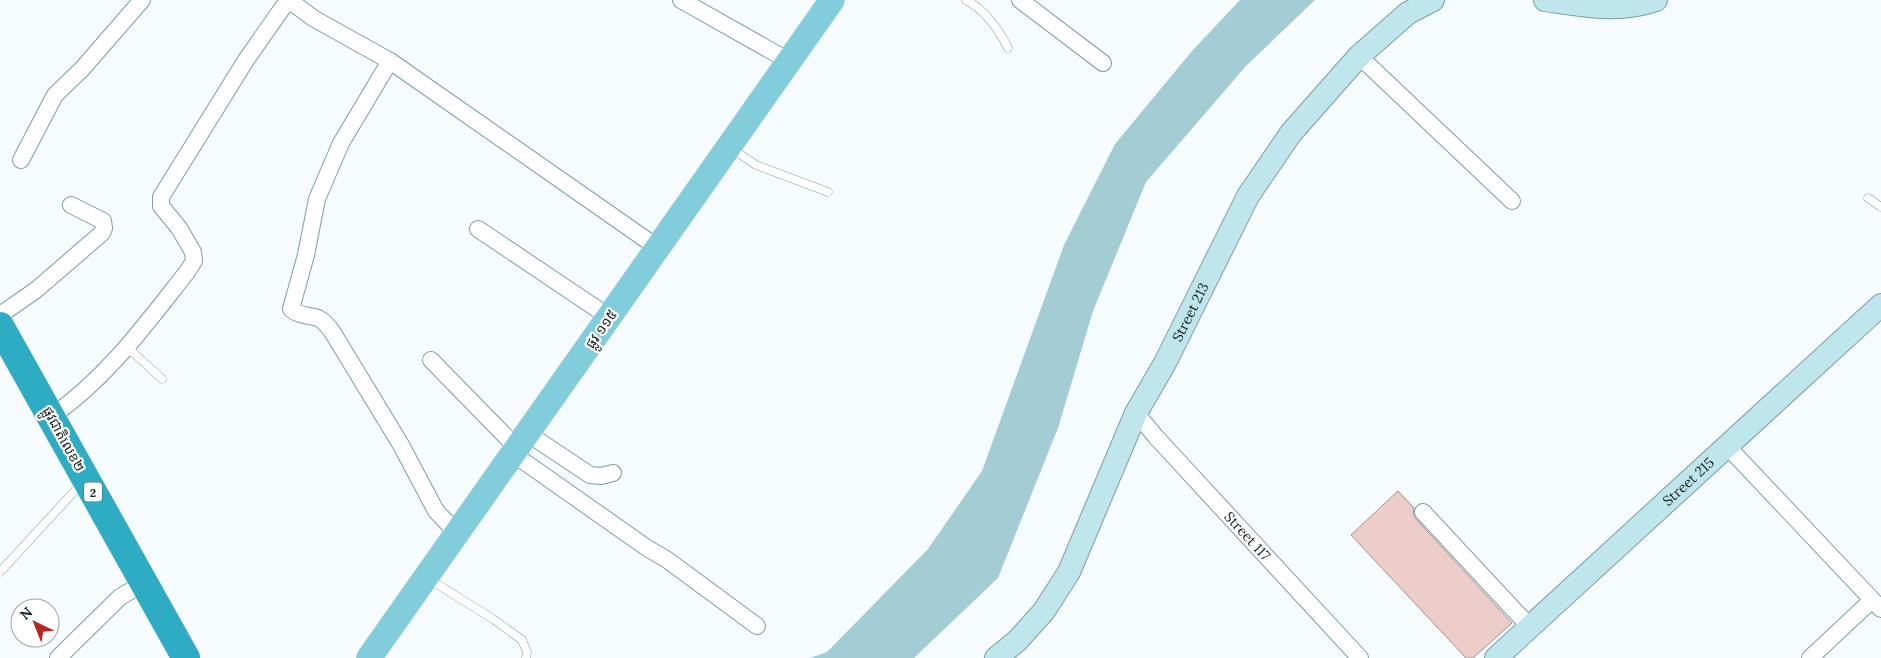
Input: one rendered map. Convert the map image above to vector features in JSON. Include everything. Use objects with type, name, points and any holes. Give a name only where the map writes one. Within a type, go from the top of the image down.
[{"type":"highway","name":"ផ្លូវជាតិលេខ២","points":[[4,343],[52,416],[186,658]]},
{"type":"main road","name":"ផ្លូវ ១១៥","points":[[369,658],[832,0]]},
{"type":"street","points":[[21,160],[55,95],[82,69],[142,0]]},
{"type":"street","points":[[52,416],[108,369],[188,272],[194,260],[193,252],[188,241],[161,206],[161,196],[246,60],[288,0],[313,18],[390,61],[658,248]]},
{"type":"street","points":[[681,0],[789,61]]},
{"type":"street","points":[[1020,0],[1103,63]]},
{"type":"street","name":"Street 213","points":[[996,658],[1017,642],[1044,610],[1069,572],[1136,413],[1165,363],[1248,196],[1291,133],[1359,56],[1408,13],[1433,0]]},
{"type":"street","points":[[1545,0],[1598,8],[1640,5],[1656,0]]},
{"type":"street","points":[[1359,56],[1512,201]]},
{"type":"street","points":[[390,61],[341,143],[317,199],[306,255],[291,309],[294,312],[318,318],[333,333],[401,445],[436,511],[457,533]]},
{"type":"street","points":[[0,315],[36,290],[102,232],[104,228],[103,221],[71,205]]},
{"type":"street","points":[[478,229],[610,317]]},
{"type":"street","name":"Street 215","points":[[1496,658],[1881,305]]},
{"type":"street","points":[[431,360],[518,446],[590,475],[601,476],[613,473]]},
{"type":"street","name":"Street 117","points":[[1136,413],[1360,658]]},
{"type":"street","points":[[518,446],[519,458],[647,548],[666,559],[756,626]]},
{"type":"street","points":[[1727,446],[1877,605],[1810,658]]},
{"type":"street","points":[[1423,512],[1530,627]]},
{"type":"street","points":[[58,658],[120,597],[144,583]]},
{"type":"lane","points":[[966,0],[983,11],[998,29],[1008,48]]},
{"type":"lane","points":[[729,147],[756,165],[828,192]]},
{"type":"lane","points":[[1868,198],[1881,207]]},
{"type":"lane","points":[[127,347],[162,379]]},
{"type":"lane","points":[[0,572],[86,479]]},
{"type":"lane","points":[[426,577],[493,619],[522,640],[527,652],[526,658]]},
{"type":"water","points":[[1240,0],[1315,0],[1246,66],[1146,182],[1093,311],[1058,428],[998,578],[914,658],[810,658],[827,652],[928,549],[982,471],[1064,245],[1115,144],[1192,51]]},
{"type":"building","points":[[1398,491],[1414,508],[1413,514],[1416,519],[1512,623],[1473,658],[1466,658],[1351,535]]}]
